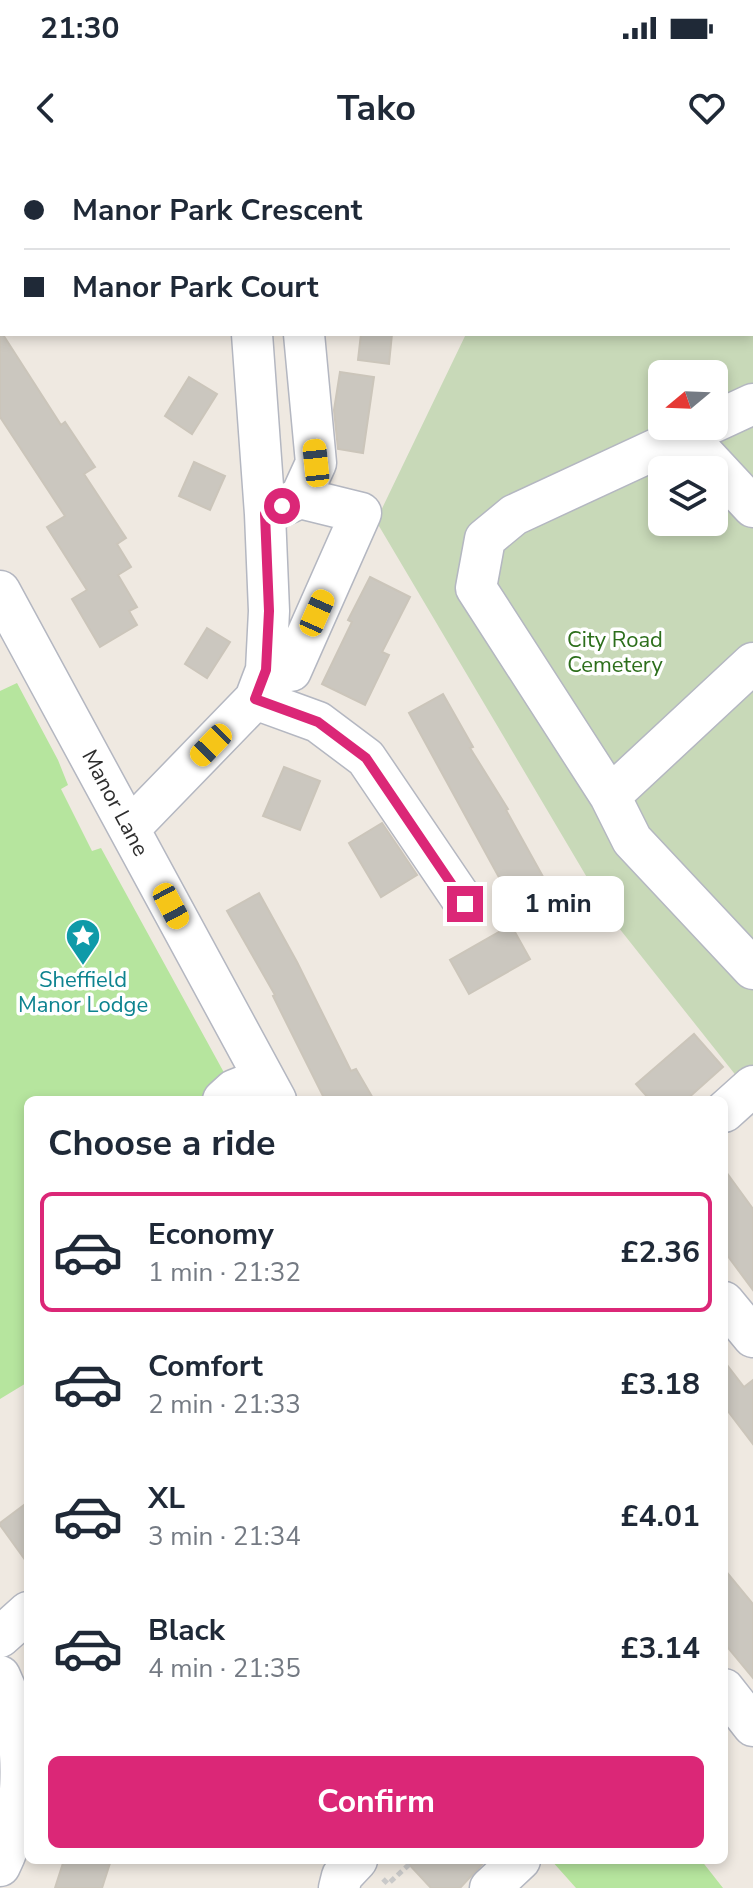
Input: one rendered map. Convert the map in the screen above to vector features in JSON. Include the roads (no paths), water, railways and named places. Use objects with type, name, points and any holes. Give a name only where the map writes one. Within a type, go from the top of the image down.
[{"type":"street","points":[[252,336],[269,611],[260,684]]},
{"type":"street","points":[[300,498],[316,463],[304,336]]},
{"type":"street","points":[[728,416],[753,404]]},
{"type":"street","points":[[676,440],[514,515],[485,539],[476,588],[610,796],[632,840],[753,969]]},
{"type":"street","points":[[710,440],[753,507]]},
{"type":"street","points":[[129,829],[260,684],[291,671],[361,513],[300,498],[265,514]]},
{"type":"street","name":"Manor Lane","points":[[7,617],[129,829],[270,1089]]},
{"type":"street","points":[[610,796],[753,663]]},
{"type":"street","points":[[260,684],[366,758],[465,904]]},
{"type":"street","points":[[227,1096],[234,1090],[270,1089]]},
{"type":"street","points":[[728,1307],[753,1337]]},
{"type":"street","points":[[0,1637],[24,1616]]},
{"type":"street","points":[[0,1676],[6,1718],[19,1748],[21,1775],[13,1837],[0,1866]]},
{"type":"street","points":[[728,1694],[753,1726]]},
{"type":"street","points":[[339,1888],[342,1876],[353,1864]]},
{"type":"street","points":[[490,1888],[516,1864]]},
{"type":"place","name":"Sheffield Manor Lodge","points":[[83,967]]},
{"type":"park label","name":"City Road Cemetery","points":[[615,652]]}]
